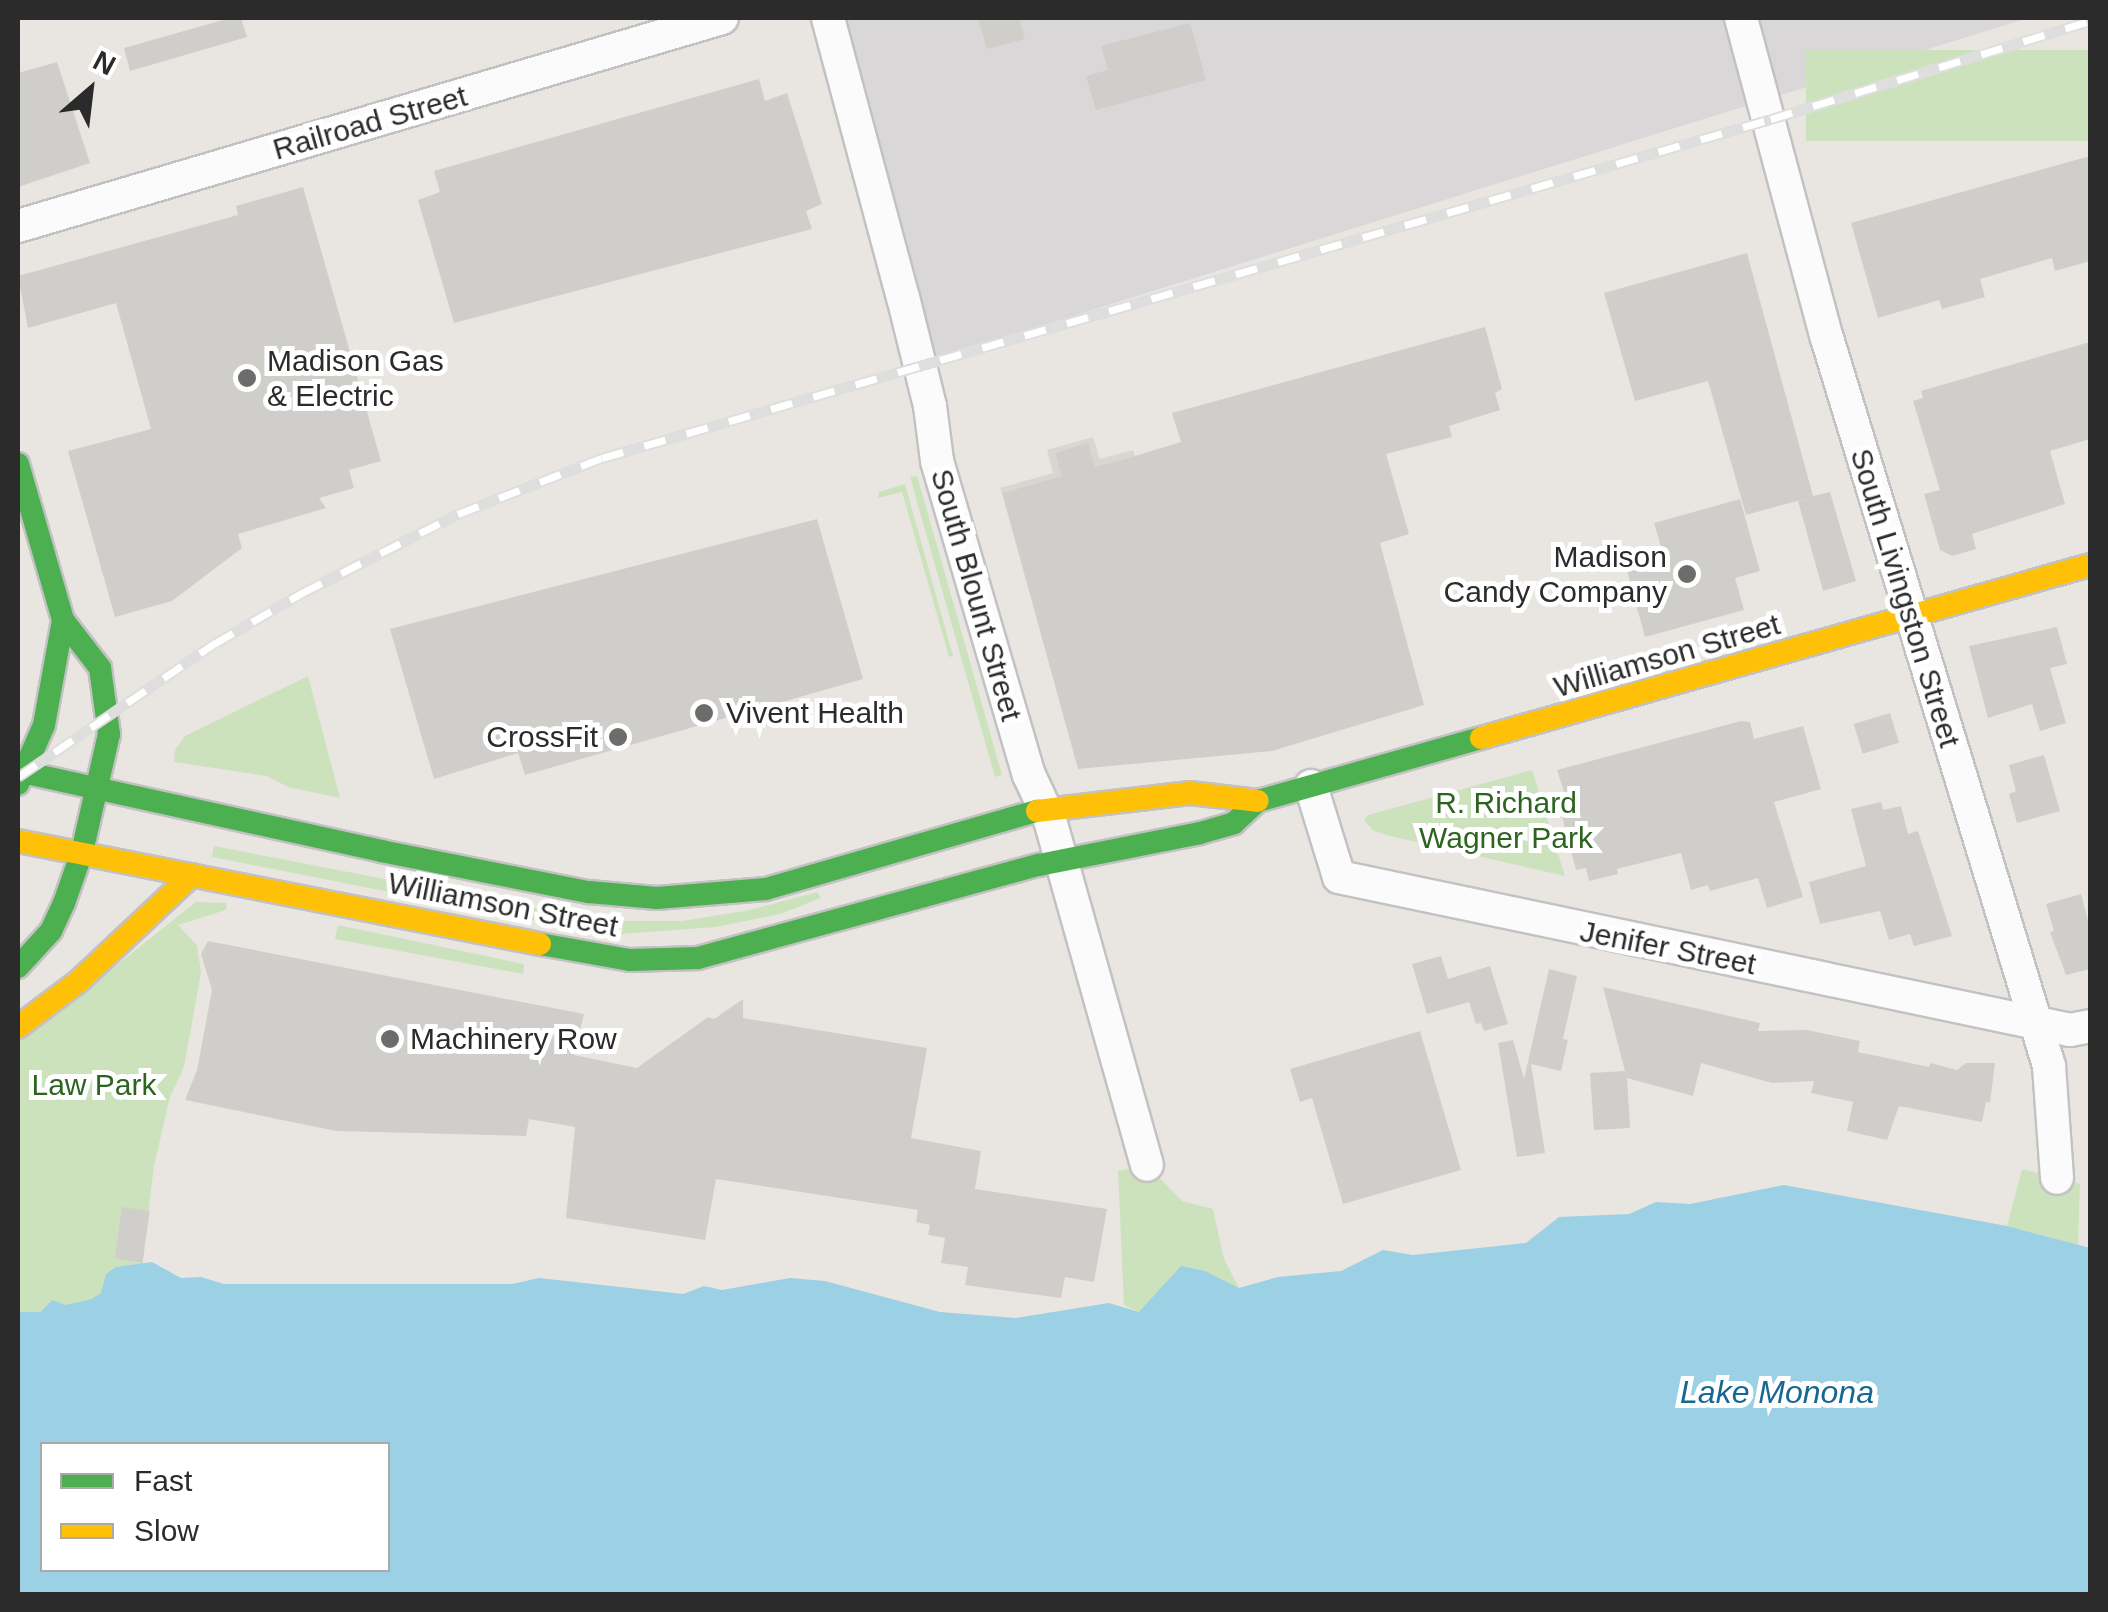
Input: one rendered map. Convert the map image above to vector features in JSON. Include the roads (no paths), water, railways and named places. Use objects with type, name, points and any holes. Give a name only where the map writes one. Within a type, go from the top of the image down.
[{"type":"street","name":"Railroad Street","points":[[18,226],[722,18]]},
{"type":"street","name":"South Blount Street","points":[[828,18],[930,406],[937,461],[1029,776],[1062,861],[1147,1165]]},
{"type":"street","name":"South Livingston Street","points":[[1741,18],[1827,338],[2032,1022],[2050,1066],[2057,1178]]},
{"type":"street","points":[[18,464],[63,620],[91,652],[102,676],[109,734],[82,852],[55,924],[18,967]]},
{"type":"street","name":"Williamson Street","points":[[18,841],[630,960],[698,958],[1062,861],[1234,823],[1258,801],[2090,565]]},
{"type":"street","points":[[20,776],[44,725],[63,620]]},
{"type":"street","name":"Williamson Street","points":[[20,776],[588,892],[657,898],[740,894],[788,884],[1045,809],[1190,793],[1226,794],[1258,801]]},
{"type":"street","name":"Jenifer Street","points":[[1311,786],[1339,878],[2070,1030],[2090,1026]]},
{"type":"street","points":[[18,1028],[79,982],[192,875]]},
{"type":"water","name":"Lake Monona","points":[[1784,1185],[2007,1226],[2090,1248],[2090,1594],[18,1594],[18,1312],[41,1312],[52,1300],[66,1305],[91,1299],[101,1293],[106,1274],[116,1267],[152,1262],[181,1278],[201,1277],[224,1284],[512,1284],[539,1278],[683,1294],[704,1286],[722,1290],[790,1278],[825,1281],[940,1312],[1016,1318],[1109,1303],[1139,1312],[1181,1266],[1205,1271],[1239,1288],[1278,1277],[1341,1271],[1383,1250],[1413,1255],[1526,1243],[1559,1217],[1629,1214],[1656,1202],[1690,1204]]},
{"type":"railway","points":[[18,777],[214,644],[302,593],[458,514],[602,458],[1771,119],[2090,21]]},
{"type":"place","name":"Madison Gas & Electric","points":[[247,378]]},
{"type":"place","name":"Madison Candy Company","points":[[1687,574]]},
{"type":"place","name":"Vivent Health","points":[[704,713]]},
{"type":"place","name":"CrossFit","points":[[618,737]]},
{"type":"place","name":"Machinery Row","points":[[390,1039]]},
{"type":"park label","name":"R. Richard Wagner Park","points":[[1506,820]]},
{"type":"park label","name":"Law Park","points":[[94,1085]]}]
